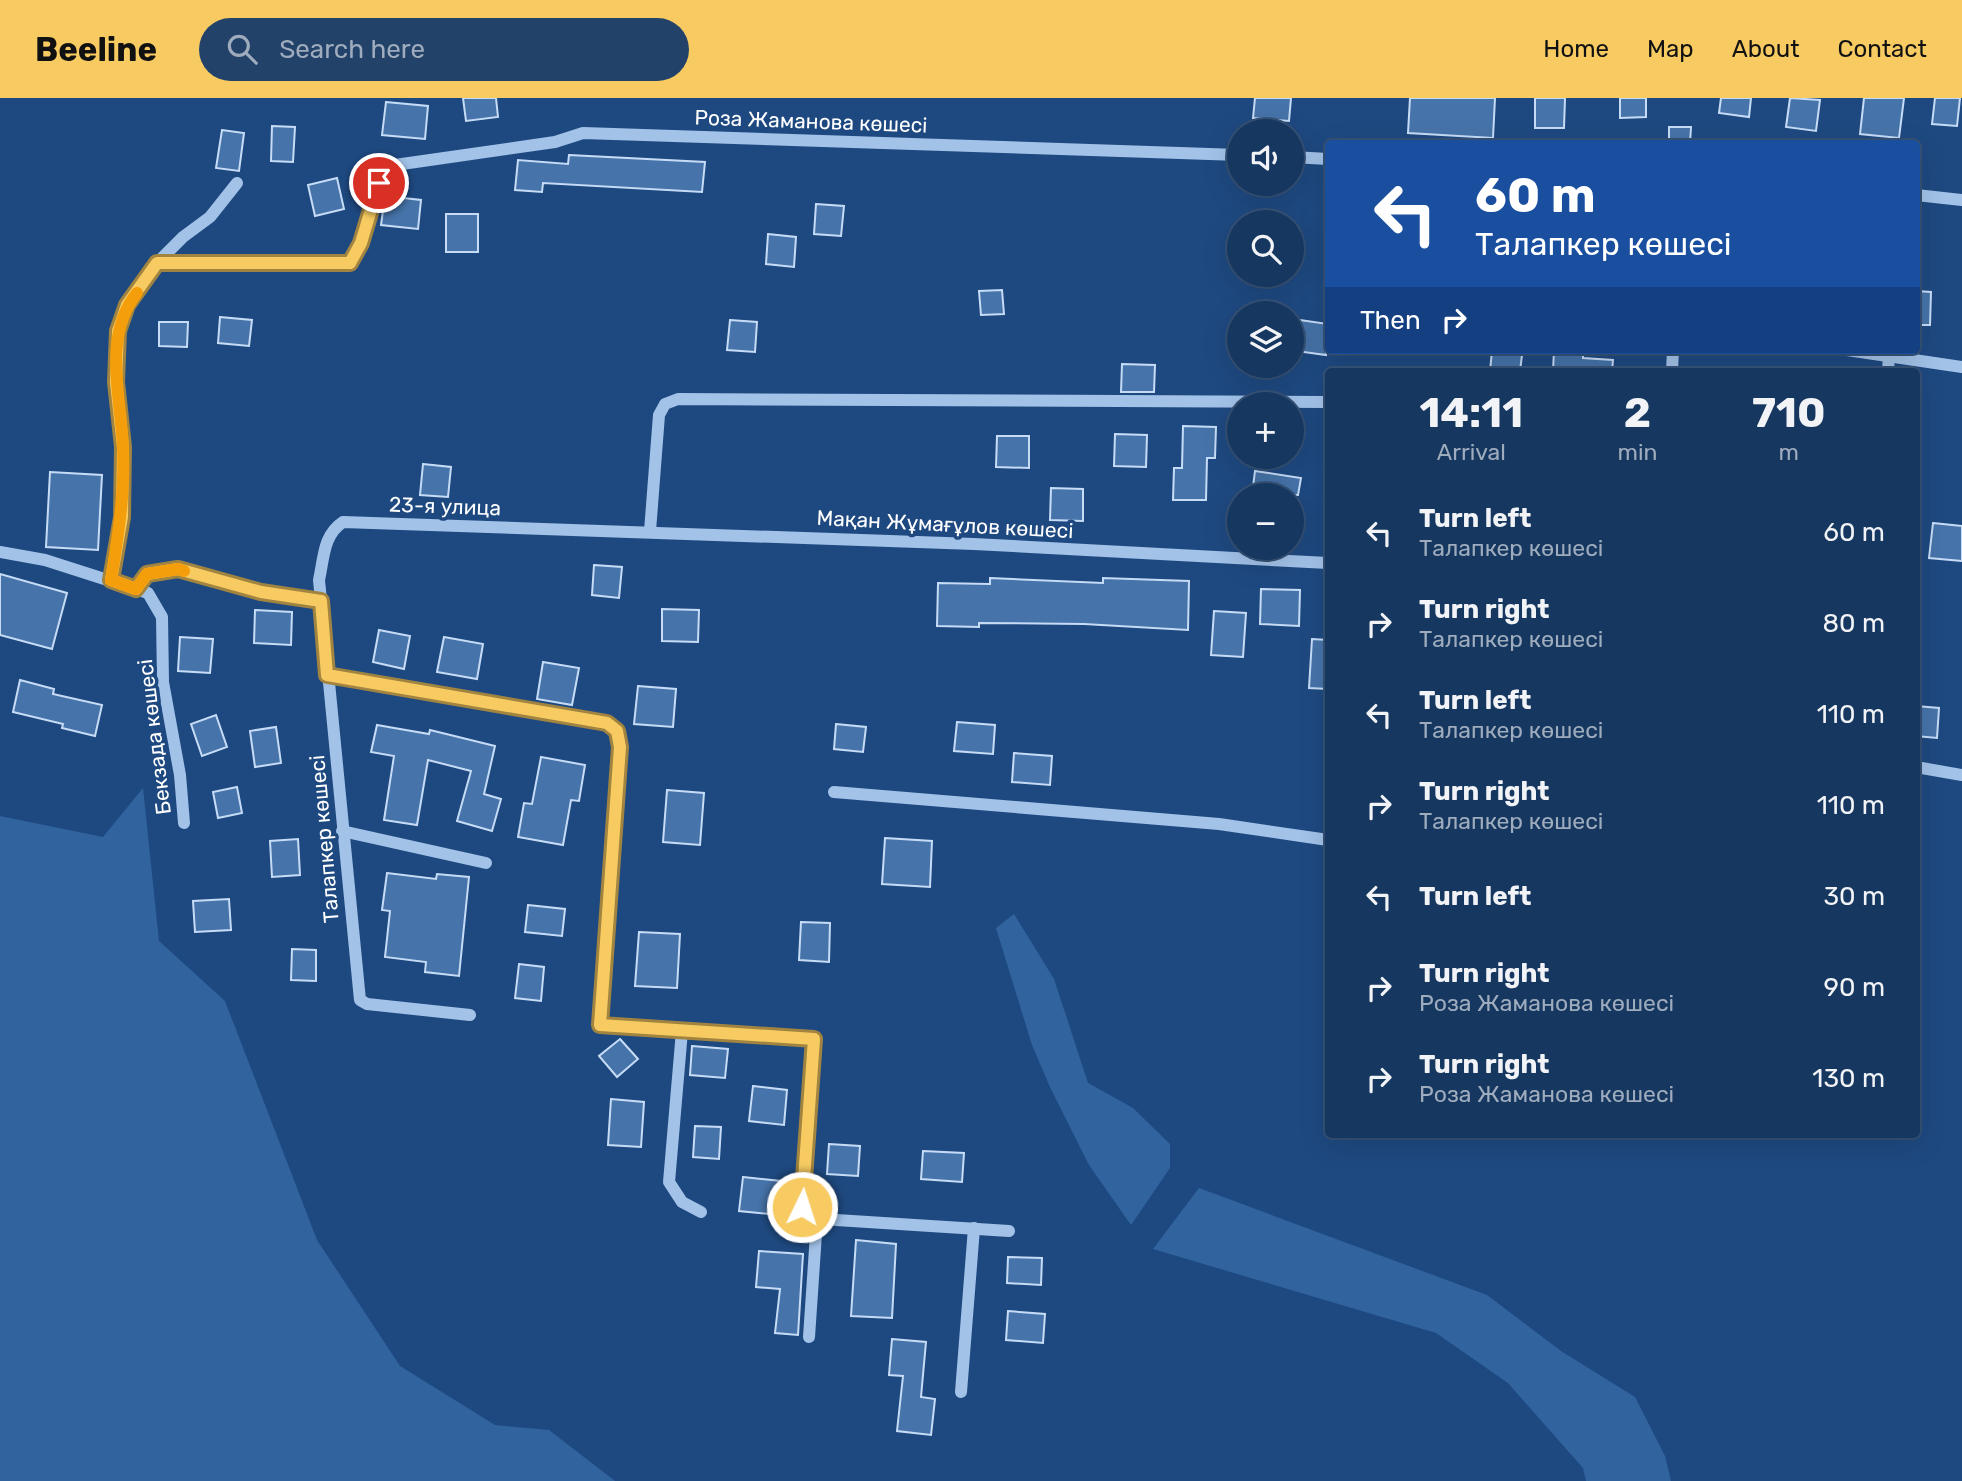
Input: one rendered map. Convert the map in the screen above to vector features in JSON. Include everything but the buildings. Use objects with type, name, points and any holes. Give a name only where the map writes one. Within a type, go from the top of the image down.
[{"type":"street","name":"Роза Жаманова көшесі","points":[[157,263],[350,263],[361,243],[379,183],[388,166],[555,142],[583,133],[1227,155]]},
{"type":"street","points":[[1304,158],[1325,159]]},
{"type":"street","points":[[111,580],[122,503],[123,447],[116,382],[118,331],[127,305],[157,263],[183,237],[210,217],[237,183]]},
{"type":"street","points":[[1920,195],[1962,200]]},
{"type":"street","points":[[1881,354],[1962,367]]},
{"type":"street","points":[[1888,368],[1889,355]]},
{"type":"street","points":[[650,531],[659,415],[666,404],[678,399],[1325,402]]},
{"type":"street","name":"23-я улица","points":[[332,529],[343,522],[560,528]]},
{"type":"street","name":"Мақан Жұмағұлов көшесі","points":[[560,528],[974,544],[1325,563]]},
{"type":"street","name":"Талапкер көшесі","points":[[332,529],[326,544],[319,580],[360,1000],[367,1004],[470,1015]]},
{"type":"street","name":"Бекзада көшесі","points":[[0,552],[45,560],[148,593],[162,617],[163,682],[180,775],[184,823]]},
{"type":"street","points":[[136,589],[147,574],[178,569],[261,592],[321,601]]},
{"type":"street","points":[[327,675],[607,723],[617,731],[620,747],[600,1025],[814,1039],[802,1207],[805,1218],[1009,1231]]},
{"type":"street","points":[[1920,768],[1962,775]]},
{"type":"street","points":[[834,792],[1219,824],[1325,839]]},
{"type":"street","points":[[342,831],[486,863]]},
{"type":"street","points":[[682,1031],[669,1182],[682,1202],[701,1212]]},
{"type":"street","points":[[809,1337],[817,1219]]},
{"type":"street","points":[[961,1392],[974,1228]]},
{"type":"shaded area","points":[[143,788],[159,941],[225,1001],[317,1240],[400,1366],[495,1425],[549,1430],[615,1481],[0,1481],[0,816],[103,837]]},
{"type":"shaded area","points":[[1014,914],[1054,979],[1088,1083],[1133,1108],[1170,1144],[1170,1168],[1131,1225],[1089,1165],[1032,1045],[996,928]]},
{"type":"shaded area","points":[[1199,1188],[1487,1295],[1561,1351],[1635,1397],[1665,1456],[1671,1481],[1586,1481],[1583,1468],[1508,1383],[1436,1333],[1153,1249]]},
{"type":"slow traffic","points":[[137,293],[127,305],[118,331],[116,382],[123,447],[122,517],[111,580],[136,589],[147,574],[178,569],[184,571]]},
{"type":"route","points":[[379,183],[361,243],[350,263],[157,263],[127,305],[118,331],[116,382],[123,447],[122,517],[111,580],[136,589],[147,574],[178,569],[261,592],[321,601],[327,675],[607,723],[617,731],[620,747],[600,1025],[814,1039],[802,1207]]}]
